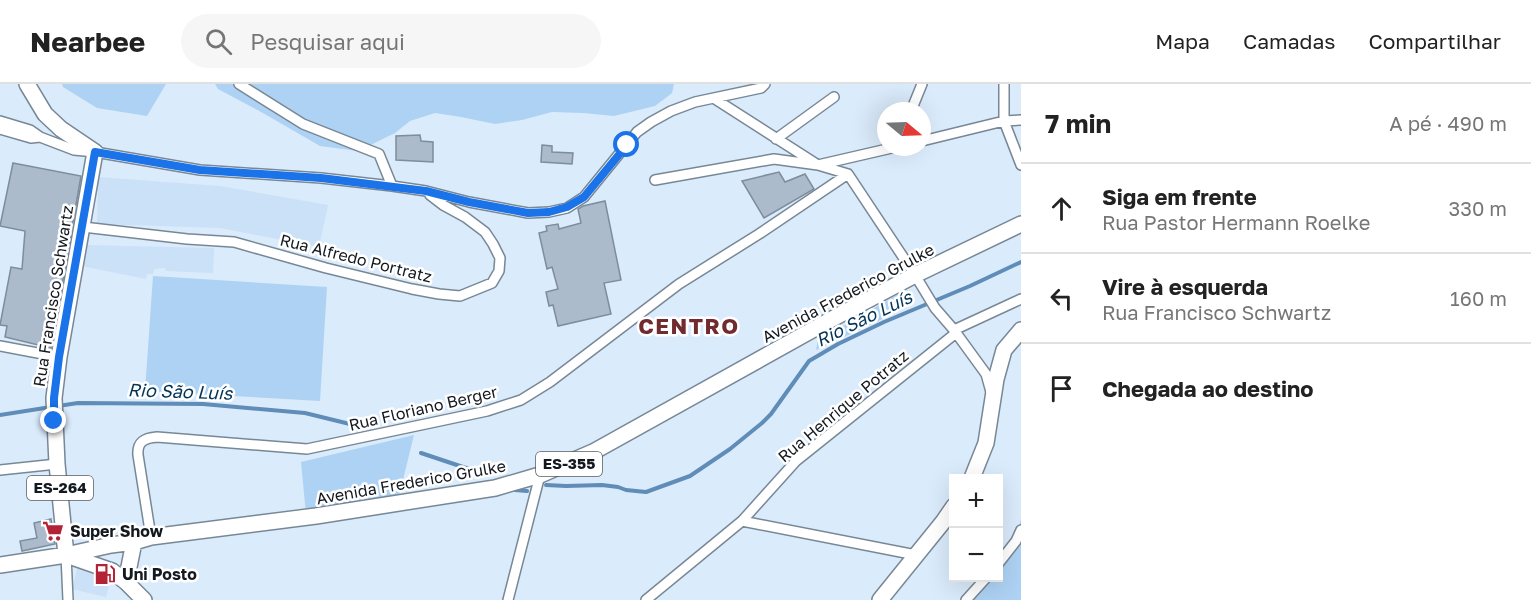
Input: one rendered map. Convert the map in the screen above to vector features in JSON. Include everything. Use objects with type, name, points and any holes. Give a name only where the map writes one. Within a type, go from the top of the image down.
[{"type":"main road","points":[[27,84],[45,114],[61,129],[95,152]]},
{"type":"main road","name":"Rua Francisco Schwartz","points":[[66,555],[57,464],[54,398],[59,357],[95,152]]},
{"type":"main road","name":"Avenida Frederico Grulke","points":[[0,565],[66,555],[151,537],[339,513],[495,488],[540,475],[593,452],[832,319],[915,275],[1021,224]]},
{"type":"main road","points":[[974,474],[986,443],[996,379],[1004,350],[1021,330]]},
{"type":"main road","points":[[881,599],[949,513]]},
{"type":"main road","points":[[126,582],[134,542]]},
{"type":"main road","points":[[66,555],[112,571],[144,600]]},
{"type":"street","points":[[239,84],[303,124],[379,154],[392,186]]},
{"type":"street","points":[[0,121],[30,130],[40,137],[74,150],[200,170],[321,178],[392,186],[528,213],[549,212],[567,207],[584,197],[637,132],[651,122],[670,111],[694,102],[761,88],[765,84]]},
{"type":"street","points":[[915,102],[922,84]]},
{"type":"street","points":[[1004,84],[1004,121],[1021,165]]},
{"type":"street","points":[[776,139],[834,97]]},
{"type":"street","points":[[715,99],[818,165],[877,151]]},
{"type":"street","points":[[931,139],[1004,121],[1021,120]]},
{"type":"street","points":[[0,129],[32,138],[40,137]]},
{"type":"street","points":[[656,180],[774,159],[818,165],[848,174],[935,308],[986,374],[993,403]]},
{"type":"street","name":"Rua Floriano Berger","points":[[151,537],[137,449],[144,439],[157,437],[307,449],[487,411],[521,400],[550,382],[679,284],[848,174]]},
{"type":"street","name":"Rua Alfredo Portratz","points":[[83,227],[234,242],[326,268],[439,294],[460,296],[492,282],[500,271],[500,258],[485,232],[465,217],[442,205],[426,191]]},
{"type":"street","name":"Rua Henrique Potratz","points":[[646,600],[742,521],[796,461],[955,332],[1021,299]]},
{"type":"street","points":[[0,346],[59,357]]},
{"type":"street","points":[[0,470],[57,464]]},
{"type":"street","points":[[508,600],[540,475]]},
{"type":"street","points":[[742,521],[916,555]]},
{"type":"street","points":[[1003,559],[1021,530]]},
{"type":"street","points":[[66,555],[68,600]]},
{"type":"street","points":[[966,600],[982,582]]},
{"type":"shaded area","points":[[62,84],[166,84],[147,116],[97,108],[63,87]]},
{"type":"shaded area","points":[[215,84],[674,84],[672,93],[655,106],[614,116],[552,112],[495,124],[435,113],[410,121],[395,133],[358,151],[320,146],[218,89]]},
{"type":"shaded area","points":[[98,177],[220,186],[328,205],[319,247],[220,228],[97,224]]},
{"type":"shaded area","points":[[86,245],[214,248],[213,273],[166,271],[165,268],[154,269],[153,274],[147,274],[146,279],[81,266]]},
{"type":"shaded area","points":[[153,276],[327,287],[320,401],[145,391]]},
{"type":"shaded area","points":[[897,295],[906,308],[816,350],[818,340]]},
{"type":"shaded area","points":[[414,435],[398,500],[306,514],[301,462]]},
{"type":"shaded area","points":[[1021,518],[1021,600],[974,600],[971,598],[985,582],[1003,582],[1003,555],[1019,528]]},
{"type":"shaded area","name":"Uni Posto","points":[[78,565],[112,575],[106,597],[72,589]]},
{"type":"building","points":[[420,135],[421,141],[433,142],[433,162],[396,160],[396,136]]},
{"type":"building","points":[[542,145],[552,146],[552,152],[573,153],[572,164],[541,162]]},
{"type":"building","points":[[13,163],[81,176],[51,348],[5,337],[7,326],[0,325],[11,267],[22,269],[25,231],[0,226]]},
{"type":"building","points":[[779,172],[785,182],[805,174],[814,189],[764,218],[742,181]]},
{"type":"building","points":[[605,201],[621,280],[604,283],[611,314],[558,326],[553,305],[549,306],[546,292],[558,289],[552,267],[547,269],[539,233],[547,231],[546,226],[558,224],[559,229],[581,223],[578,209]]},
{"type":"building","points":[[51,519],[55,544],[22,551],[20,541],[37,538],[34,523]]},
{"type":"waterway","name":"Rio São Luís","points":[[546,485],[602,485],[646,492],[690,476],[730,449],[762,423],[809,361],[884,322],[1021,262]]},
{"type":"waterway","name":"Rio São Luís","points":[[58,406],[78,403],[203,404],[305,413],[358,426]]},
{"type":"waterway","name":"Rio São Luís","points":[[0,415],[51,407]]},
{"type":"waterway","name":"Rio São Luís","points":[[421,453],[472,470]]},
{"type":"waterway","name":"Rio São Luís","points":[[515,490],[527,491]]},
{"type":"place","name":"Super Show","points":[[53,531]]},
{"type":"place","name":"Uni Posto","points":[[105,574]]},
{"type":"district","name":"CENTRO","points":[[689,326]]},
{"type":"route","points":[[54,421],[59,357],[95,152],[200,170],[321,178],[392,186],[528,213],[549,212],[567,207],[584,197],[627,145]]}]
